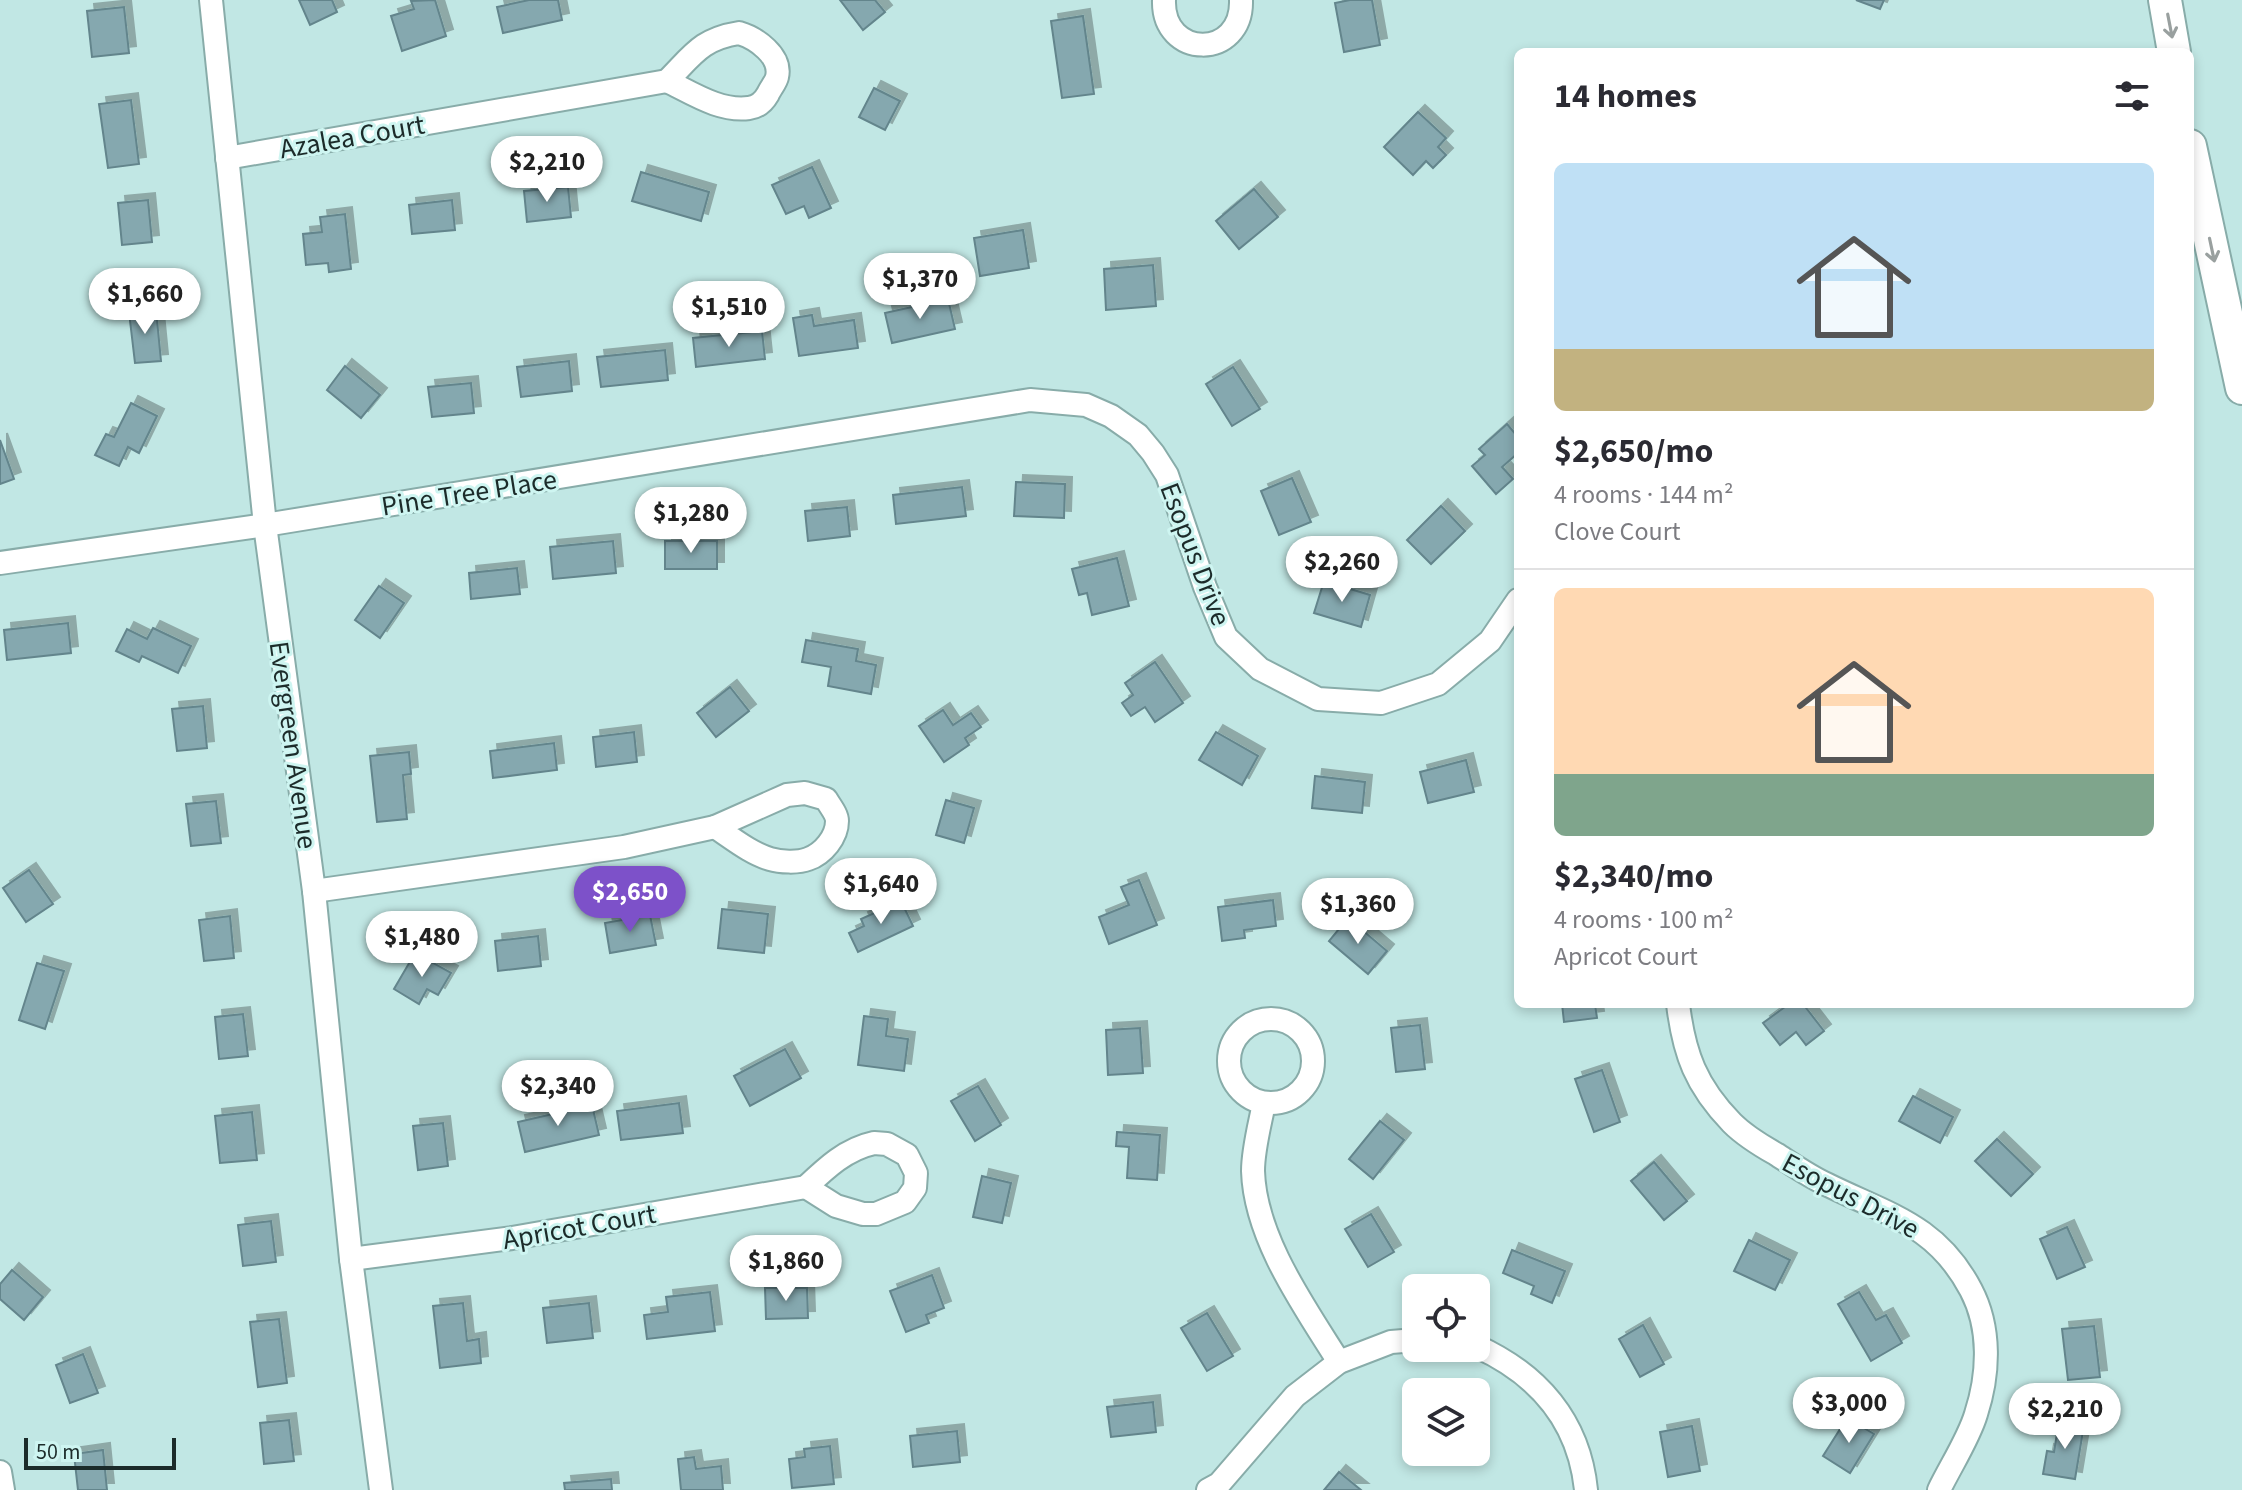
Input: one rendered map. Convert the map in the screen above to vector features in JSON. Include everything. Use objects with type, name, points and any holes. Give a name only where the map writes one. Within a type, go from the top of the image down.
[{"type":"highway","points":[[2165,0],[2173,48]]},
{"type":"highway","points":[[2194,165],[2242,388]]},
{"type":"street","name":"Evergreen Avenue","points":[[211,0],[265,525],[314,891],[351,1259],[381,1490]]},
{"type":"street","points":[[1164,0],[1168,24],[1175,34],[1197,45],[1210,45],[1231,34],[1238,24],[1241,0]]},
{"type":"street","points":[[739,33],[750,36],[772,55],[777,76],[764,101],[753,109],[716,104],[667,81],[706,42],[739,33]]},
{"type":"street","name":"Azalea Court","points":[[227,158],[667,81]]},
{"type":"street","name":"Esopus Drive","points":[[938,415],[1030,400],[1086,405],[1111,416],[1138,435],[1167,475],[1205,587],[1226,637],[1260,669],[1318,699],[1381,703],[1438,684],[1490,641],[1514,606]]},
{"type":"street","name":"Pine Tree Place","points":[[0,563],[265,525],[938,415]]},
{"type":"street","points":[[314,891],[624,847],[715,827],[787,795],[805,793],[826,799],[838,818],[829,845],[808,859],[789,861],[770,859],[715,827]]},
{"type":"street","name":"Esopus Drive","points":[[1679,1008],[1686,1052],[1697,1076],[1711,1099],[1733,1124],[1753,1140],[1826,1185],[1896,1215],[1924,1232],[1963,1273],[1982,1319],[1986,1356],[1983,1386],[1975,1417],[1939,1490]]},
{"type":"street","points":[[1264,1103],[1253,1166],[1254,1191],[1267,1235],[1303,1306],[1339,1362]]},
{"type":"street","points":[[874,1143],[887,1144],[907,1155],[916,1173],[915,1188],[905,1202],[876,1214],[863,1214],[836,1206],[806,1187],[830,1164],[862,1146],[874,1143]]},
{"type":"street","name":"Apricot Court","points":[[351,1259],[512,1238],[806,1187]]},
{"type":"street","points":[[1208,1490],[1219,1484],[1295,1396],[1339,1362],[1391,1342],[1402,1341]]},
{"type":"street","points":[[1490,1353],[1516,1367],[1549,1397],[1569,1428],[1581,1457],[1586,1490]]},
{"type":"street","points":[[0,1472],[3,1490]]},
{"type":"building","points":[[299,0],[332,0],[337,12],[310,25]]},
{"type":"building","points":[[435,0],[446,36],[402,51],[391,16],[414,9],[411,1]]},
{"type":"building","points":[[529,0],[558,0],[562,20],[503,33],[497,7]]},
{"type":"building","points":[[840,0],[875,0],[885,12],[863,30]]},
{"type":"building","points":[[1372,0],[1380,45],[1344,52],[1335,3]]},
{"type":"building","points":[[1856,0],[1884,0],[1880,9]]},
{"type":"building","points":[[124,7],[129,53],[92,57],[87,11]]},
{"type":"building","points":[[1083,16],[1094,94],[1062,98],[1051,21]]},
{"type":"building","points":[[874,88],[900,101],[885,130],[859,117]]},
{"type":"building","points":[[131,100],[139,164],[108,168],[99,104]]},
{"type":"building","points":[[1418,112],[1446,138],[1438,147],[1446,155],[1433,168],[1426,161],[1413,175],[1384,147]]},
{"type":"building","points":[[812,167],[831,208],[809,218],[804,206],[786,214],[772,185]]},
{"type":"building","points":[[641,172],[709,192],[701,221],[632,201]]},
{"type":"building","points":[[568,187],[571,217],[527,222],[524,191]]},
{"type":"building","points":[[1254,189],[1278,217],[1239,249],[1216,221]]},
{"type":"building","points":[[148,200],[152,242],[122,245],[118,203]]},
{"type":"building","points":[[452,200],[455,230],[412,234],[409,205]]},
{"type":"building","points":[[345,214],[351,269],[329,272],[328,263],[306,265],[303,234],[322,232],[320,217]]},
{"type":"building","points":[[1023,230],[1029,268],[980,276],[974,238]]},
{"type":"building","points":[[1153,265],[1156,306],[1106,310],[1104,269]]},
{"type":"building","points":[[948,299],[955,329],[892,343],[885,313]]},
{"type":"building","points":[[156,310],[161,361],[135,363],[129,312]]},
{"type":"building","points":[[812,315],[814,326],[854,320],[858,348],[799,356],[793,318]]},
{"type":"building","points":[[762,331],[765,359],[696,367],[693,338]]},
{"type":"building","points":[[665,350],[668,380],[601,387],[597,357]]},
{"type":"building","points":[[569,361],[572,391],[521,397],[517,367]]},
{"type":"building","points":[[345,366],[380,395],[361,418],[327,390]]},
{"type":"building","points":[[1233,367],[1260,409],[1232,426],[1206,384]]},
{"type":"building","points":[[471,383],[474,413],[432,417],[428,387]]},
{"type":"building","points":[[131,403],[157,416],[139,453],[128,447],[119,466],[95,455],[106,434],[114,437]]},
{"type":"building","points":[[1507,424],[1514,432],[1514,456],[1502,467],[1513,479],[1496,494],[1472,466],[1485,455],[1479,449]]},
{"type":"building","points":[[0,440],[14,479],[0,484]]},
{"type":"building","points":[[1292,478],[1311,522],[1279,535],[1261,491]]},
{"type":"building","points":[[1016,482],[1065,484],[1064,518],[1014,516]]},
{"type":"building","points":[[962,487],[966,516],[896,524],[893,495]]},
{"type":"building","points":[[1441,506],[1465,531],[1431,564],[1407,540]]},
{"type":"building","points":[[847,507],[850,536],[808,541],[805,511]]},
{"type":"building","points":[[613,541],[616,573],[553,579],[550,547]]},
{"type":"building","points":[[665,541],[717,541],[717,569],[665,569]]},
{"type":"building","points":[[1117,558],[1129,606],[1092,615],[1087,593],[1079,595],[1072,569]]},
{"type":"building","points":[[517,568],[520,594],[471,599],[469,573]]},
{"type":"building","points":[[1324,581],[1370,595],[1361,627],[1314,613]]},
{"type":"building","points":[[379,586],[404,603],[380,638],[355,620]]},
{"type":"building","points":[[68,623],[71,653],[7,660],[4,630]]},
{"type":"building","points":[[153,628],[191,646],[178,673],[142,656],[139,662],[116,651],[127,629],[147,639]]},
{"type":"building","points":[[806,640],[858,649],[856,661],[876,665],[871,694],[828,686],[831,667],[802,662]]},
{"type":"building","points":[[1155,662],[1183,703],[1155,722],[1145,707],[1131,716],[1122,703],[1133,695],[1125,683]]},
{"type":"building","points":[[730,687],[749,711],[716,737],[697,713]]},
{"type":"building","points":[[203,706],[207,748],[177,751],[172,709]]},
{"type":"building","points":[[943,710],[953,725],[971,713],[981,727],[965,738],[969,745],[944,762],[919,726]]},
{"type":"building","points":[[634,732],[637,762],[596,767],[593,737]]},
{"type":"building","points":[[1216,732],[1258,756],[1242,785],[1199,760]]},
{"type":"building","points":[[554,743],[557,770],[493,778],[490,751]]},
{"type":"building","points":[[409,752],[411,774],[403,775],[407,819],[377,822],[370,756]]},
{"type":"building","points":[[1466,760],[1474,792],[1428,803],[1420,772]]},
{"type":"building","points":[[1315,776],[1365,782],[1362,813],[1312,808]]},
{"type":"building","points":[[946,800],[974,808],[964,843],[936,835]]},
{"type":"building","points":[[216,801],[221,843],[191,846],[186,804]]},
{"type":"building","points":[[29,870],[53,904],[26,922],[3,888]]},
{"type":"building","points":[[1139,880],[1157,925],[1109,944],[1099,917],[1129,905],[1121,887]]},
{"type":"building","points":[[1273,900],[1276,926],[1244,930],[1245,938],[1222,941],[1218,907]]},
{"type":"building","points":[[901,901],[913,926],[858,952],[849,933],[864,926],[861,919]]},
{"type":"building","points":[[722,909],[768,914],[764,953],[718,948]]},
{"type":"building","points":[[650,915],[656,945],[610,953],[605,923]]},
{"type":"building","points":[[230,916],[234,958],[204,961],[199,920]]},
{"type":"building","points":[[1348,918],[1387,951],[1368,974],[1329,941]]},
{"type":"building","points":[[538,936],[541,966],[498,971],[495,941]]},
{"type":"building","points":[[415,953],[451,973],[438,995],[427,989],[419,1004],[394,989]]},
{"type":"building","points":[[37,963],[64,971],[45,1029],[19,1020]]},
{"type":"building","points":[[1562,1008],[1596,1008],[1597,1018],[1564,1022]]},
{"type":"building","points":[[1784,1008],[1806,1008],[1824,1031],[1806,1045],[1796,1032],[1780,1045],[1763,1023]]},
{"type":"building","points":[[243,1014],[248,1056],[219,1059],[215,1017]]},
{"type":"building","points":[[864,1016],[888,1019],[886,1036],[908,1039],[904,1071],[858,1065]]},
{"type":"building","points":[[1420,1025],[1425,1069],[1396,1072],[1391,1028]]},
{"type":"building","points":[[1140,1028],[1143,1073],[1108,1075],[1106,1030]]},
{"type":"building","points":[[785,1049],[801,1078],[750,1106],[734,1076]]},
{"type":"building","points":[[1602,1070],[1620,1122],[1594,1132],[1575,1079]]},
{"type":"building","points":[[978,1086],[1001,1125],[975,1141],[951,1101]]},
{"type":"building","points":[[1913,1096],[1953,1117],[1940,1143],[1899,1121]]},
{"type":"building","points":[[679,1103],[683,1133],[621,1140],[617,1111]]},
{"type":"building","points":[[592,1105],[599,1135],[525,1152],[518,1122]]},
{"type":"building","points":[[252,1112],[257,1160],[220,1163],[215,1116]]},
{"type":"building","points":[[1380,1121],[1404,1140],[1373,1179],[1349,1159]]},
{"type":"building","points":[[443,1123],[448,1166],[418,1170],[413,1126]]},
{"type":"building","points":[[1117,1132],[1160,1135],[1157,1180],[1127,1178],[1129,1147],[1116,1146]]},
{"type":"building","points":[[1997,1139],[2033,1174],[2011,1196],[1975,1161]]},
{"type":"building","points":[[1654,1162],[1687,1201],[1664,1220],[1631,1181]]},
{"type":"building","points":[[982,1176],[1011,1183],[1002,1223],[973,1217]]},
{"type":"building","points":[[1371,1214],[1394,1252],[1368,1267],[1345,1229]]},
{"type":"building","points":[[271,1221],[276,1262],[243,1266],[238,1225]]},
{"type":"building","points":[[2067,1227],[2085,1267],[2057,1279],[2040,1239]]},
{"type":"building","points":[[1749,1240],[1790,1260],[1775,1290],[1734,1271]]},
{"type":"building","points":[[1512,1250],[1565,1271],[1552,1303],[1531,1294],[1534,1286],[1503,1273]]},
{"type":"building","points":[[12,1270],[43,1297],[24,1320],[0,1299],[0,1284]]},
{"type":"building","points":[[932,1275],[944,1308],[926,1315],[929,1323],[906,1332],[890,1291]]},
{"type":"building","points":[[765,1288],[807,1288],[808,1318],[766,1319]]},
{"type":"building","points":[[710,1292],[715,1331],[647,1339],[644,1315],[668,1312],[666,1297]]},
{"type":"building","points":[[1859,1292],[1876,1320],[1886,1315],[1902,1343],[1871,1361],[1838,1304]]},
{"type":"building","points":[[463,1303],[467,1341],[479,1339],[481,1363],[440,1368],[433,1306]]},
{"type":"building","points":[[589,1303],[593,1338],[547,1343],[543,1308]]},
{"type":"building","points":[[1207,1313],[1233,1356],[1207,1371],[1181,1328]]},
{"type":"building","points":[[279,1319],[287,1383],[258,1387],[250,1322]]},
{"type":"building","points":[[1643,1325],[1664,1364],[1640,1377],[1619,1339]]},
{"type":"building","points":[[2094,1326],[2100,1377],[2068,1380],[2062,1329]]},
{"type":"building","points":[[83,1354],[98,1393],[70,1403],[56,1365]]},
{"type":"building","points":[[1153,1402],[1156,1432],[1111,1437],[1107,1407]]},
{"type":"building","points":[[1847,1418],[1874,1434],[1850,1473],[1823,1456]]},
{"type":"building","points":[[289,1420],[294,1461],[264,1464],[260,1423]]},
{"type":"building","points":[[2059,1421],[2084,1425],[2075,1479],[2043,1474],[2047,1451],[2054,1452]]},
{"type":"building","points":[[1692,1426],[1700,1471],[1668,1477],[1660,1432]]},
{"type":"building","points":[[957,1431],[960,1462],[913,1467],[910,1436]]},
{"type":"building","points":[[830,1446],[834,1484],[792,1488],[789,1459],[805,1457],[804,1449]]},
{"type":"building","points":[[103,1450],[107,1490],[78,1490],[74,1454]]},
{"type":"building","points":[[694,1457],[696,1469],[721,1466],[723,1490],[681,1490],[678,1459]]},
{"type":"building","points":[[1339,1472],[1361,1490],[1324,1490]]},
{"type":"building","points":[[611,1479],[612,1490],[565,1490],[564,1483]]}]
